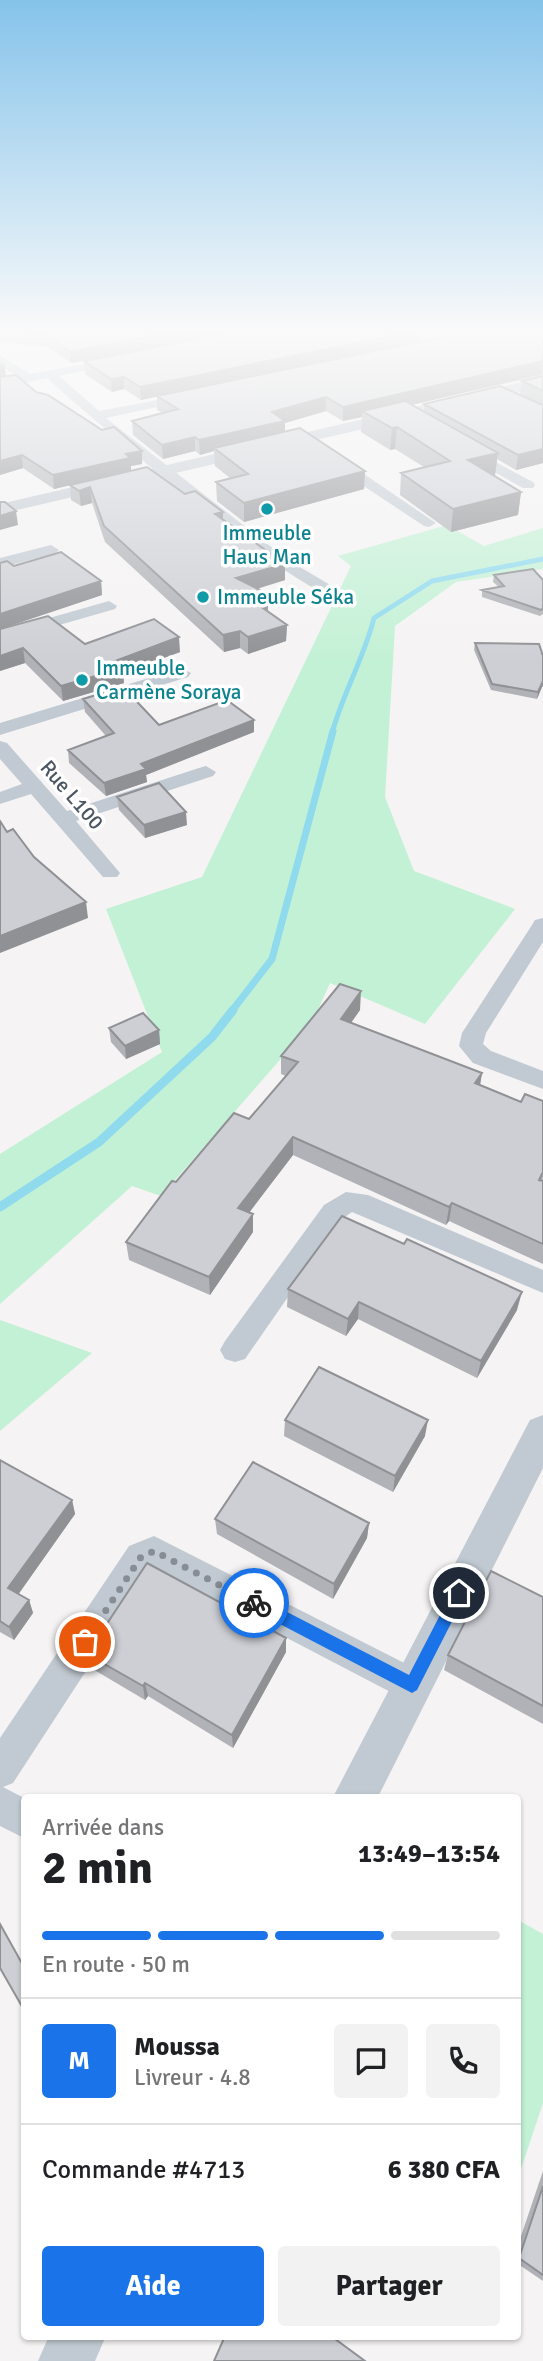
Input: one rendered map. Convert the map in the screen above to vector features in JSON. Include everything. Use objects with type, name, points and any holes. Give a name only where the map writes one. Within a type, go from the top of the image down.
[{"type":"street","points":[[131,443],[282,563],[331,592]]},
{"type":"street","points":[[0,509],[165,470],[322,443]]},
{"type":"street","points":[[455,443],[528,485]]},
{"type":"street","points":[[314,446],[429,523]]},
{"type":"street","points":[[0,563],[51,550]]},
{"type":"street","points":[[0,637],[109,606]]},
{"type":"street","points":[[0,729],[182,673]]},
{"type":"street","name":"Rue L100","points":[[0,747],[110,873]]},
{"type":"street","points":[[63,820],[206,772]]},
{"type":"street","points":[[0,798],[34,787]]},
{"type":"street","points":[[543,925],[474,1033],[471,1046],[482,1057],[543,1080]]},
{"type":"street","points":[[235,1350],[333,1212],[346,1202],[359,1202],[543,1282]]},
{"type":"street","points":[[357,1794],[543,1431]]},
{"type":"street","points":[[0,1770],[141,1557],[154,1551],[412,1685]]},
{"type":"street","points":[[0,1804],[21,1818]]},
{"type":"street","points":[[66,2361],[76,2340]]},
{"type":"green space","points":[[447,525],[484,546],[543,528],[543,569],[456,582],[395,626],[385,797],[414,871],[515,909],[425,1024],[330,983],[312,1023],[161,1196],[132,1186],[0,1304],[0,1154],[162,1052],[106,909],[202,877],[351,566],[338,556]]},
{"type":"green space","points":[[0,1320],[92,1353],[0,1431]]},
{"type":"green space","points":[[521,1922],[543,1934],[543,2103],[521,2169]]},
{"type":"building","points":[[0,443],[133,443],[142,451],[126,454],[130,458],[53,475],[22,455],[0,461]]},
{"type":"building","points":[[235,443],[323,443],[365,471],[244,503],[216,482],[248,474],[214,448]]},
{"type":"building","points":[[422,443],[480,443],[498,453],[468,460],[521,492],[453,509],[401,473],[450,461]]},
{"type":"building","points":[[496,443],[543,443],[543,449],[518,455]]},
{"type":"building","points":[[147,467],[185,494],[195,491],[223,512],[215,514],[285,564],[236,578],[268,594],[253,601],[287,625],[248,637],[240,631],[223,635],[104,526],[90,487],[79,491],[70,485]]},
{"type":"building","points":[[0,502],[5,502],[16,511],[0,516]]},
{"type":"building","points":[[61,552],[101,581],[0,614],[0,563],[7,561],[14,566]]},
{"type":"building","points":[[533,569],[543,580],[541,610],[482,590],[504,586],[494,575]]},
{"type":"building","points":[[48,616],[85,644],[154,619],[179,637],[115,661],[123,668],[61,686],[23,648],[0,656],[0,629]]},
{"type":"building","points":[[475,643],[539,644],[543,656],[543,681],[538,692],[492,684]]},
{"type":"building","points":[[123,687],[159,725],[227,700],[254,720],[141,764],[146,769],[104,783],[68,750],[114,733],[83,699]]},
{"type":"building","points":[[159,783],[186,812],[144,825],[117,797]]},
{"type":"building","points":[[0,821],[7,832],[13,829],[34,857],[86,902],[0,936]]},
{"type":"building","points":[[340,984],[361,991],[341,1019],[482,1073],[475,1083],[521,1102],[525,1094],[543,1101],[543,1172],[539,1180],[543,1181],[543,1244],[452,1203],[449,1207],[293,1137],[238,1208],[253,1214],[209,1277],[126,1242],[172,1181],[176,1182],[234,1113],[249,1119],[298,1062],[281,1056]]},
{"type":"building","points":[[143,1013],[159,1030],[125,1046],[109,1028]]},
{"type":"building","points":[[342,1216],[404,1244],[407,1239],[522,1292],[481,1361],[359,1302],[348,1319],[288,1289]]},
{"type":"building","points":[[319,1367],[428,1420],[395,1476],[285,1420]]},
{"type":"building","points":[[0,1460],[72,1500],[8,1588],[29,1600],[9,1627],[0,1621]]},
{"type":"building","points":[[253,1462],[369,1523],[334,1584],[215,1519]]},
{"type":"building","points":[[147,1563],[286,1638],[232,1735],[145,1683],[143,1686],[87,1654]]},
{"type":"building","points":[[491,1571],[543,1597],[543,1706],[448,1655]]},
{"type":"building","points":[[0,1924],[21,1962],[21,2005],[0,1968]]},
{"type":"building","points":[[543,2186],[543,2275],[521,2259],[521,2252]]},
{"type":"building","points":[[223,2340],[336,2340],[365,2361],[214,2361]]},
{"type":"waterway","points":[[332,733],[374,618],[432,581],[543,559]]},
{"type":"waterway","points":[[231,1012],[272,959],[333,731]]},
{"type":"waterway","points":[[0,1207],[99,1142],[212,1037],[233,1010]]},
{"type":"way so far","points":[[85,1642],[141,1557],[154,1551],[254,1603]]},
{"type":"place","name":"Immeuble Haus Man","points":[[267,509]]},
{"type":"place","name":"Immeuble Séka","points":[[203,597]]},
{"type":"place","name":"Immeuble Carmène Soraya","points":[[82,680]]},
{"type":"route","points":[[254,1603],[412,1685],[459,1593]]}]
